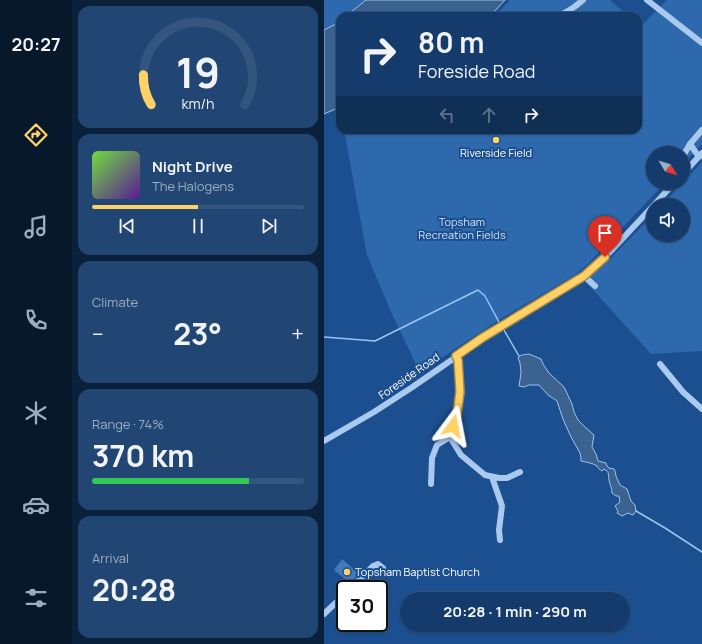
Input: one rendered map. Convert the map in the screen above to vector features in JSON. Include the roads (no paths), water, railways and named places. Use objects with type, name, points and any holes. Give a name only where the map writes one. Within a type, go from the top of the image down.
[{"type":"street","points":[[567,12],[583,0]]},
{"type":"street","points":[[647,0],[702,43]]},
{"type":"street","points":[[690,164],[700,155],[690,144],[702,130]]},
{"type":"street","name":"Foreside Road","points":[[660,198],[667,190]]},
{"type":"street","name":"Foreside Road","points":[[324,441],[374,412],[488,335],[584,276],[611,251],[646,213]]},
{"type":"street","points":[[584,276],[595,286]]},
{"type":"street","points":[[431,484],[432,458],[437,444],[450,437],[457,414],[460,392],[458,360],[456,356]]},
{"type":"street","points":[[660,364],[683,392],[702,409]]},
{"type":"street","points":[[450,437],[461,455],[485,475],[507,478],[520,472]]},
{"type":"street","points":[[492,477],[502,506],[499,530],[500,540]]},
{"type":"street","points":[[359,580],[373,566],[378,564],[383,568]]},
{"type":"street","points":[[324,614],[336,603]]},
{"type":"waterway","points":[[324,337],[375,341],[478,290],[485,296],[499,322]]},
{"type":"waterway","points":[[504,330],[519,356]]},
{"type":"waterway","points":[[636,511],[702,552]]},
{"type":"place","name":"Riverside Field","points":[[496,140]]},
{"type":"place","name":"Topsham Baptist Church","points":[[347,572]]},
{"type":"park label","name":"Topsham Recreation Fields","points":[[462,228]]}]
